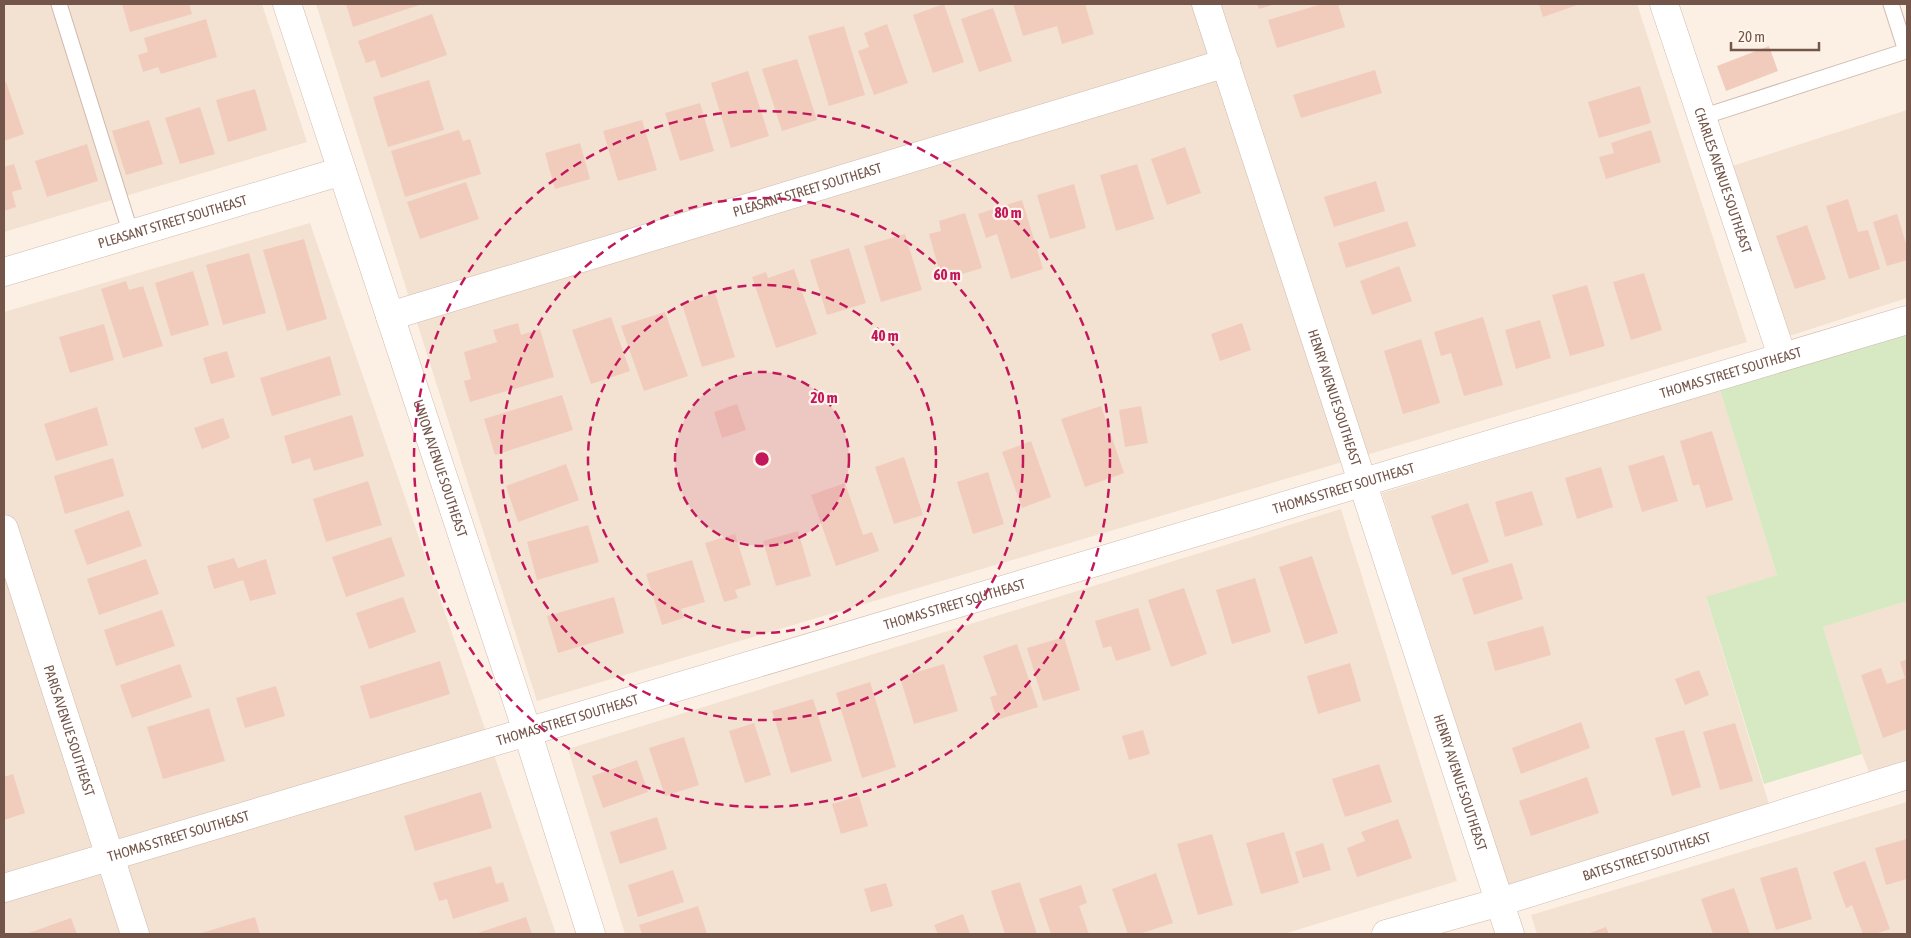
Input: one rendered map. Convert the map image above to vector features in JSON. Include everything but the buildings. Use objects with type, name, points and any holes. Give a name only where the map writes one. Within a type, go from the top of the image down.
[{"type":"street","name":"UNION AVENUE SOUTHEAST","points":[[287,4],[527,731],[591,934]]},
{"type":"street","name":"HENRY AVENUE SOUTHEAST","points":[[1206,4],[1510,934]]},
{"type":"street","name":"CHARLES AVENUE SOUTHEAST","points":[[1664,4],[1782,356]]},
{"type":"street","name":"PLEASANT STREET SOUTHEAST","points":[[390,316],[1226,63]]},
{"type":"street","name":"PLEASANT STREET SOUTHEAST","points":[[4,272],[342,171]]},
{"type":"street","name":"THOMAS STREET SOUTHEAST","points":[[4,888],[1363,484],[1782,356],[1907,320]]},
{"type":"street","name":"PARIS AVENUE SOUTHEAST","points":[[4,529],[108,856],[135,934]]},
{"type":"street","name":"BATES STREET SOUTHEAST","points":[[1386,934],[1500,902],[1907,775]]},
{"type":"lane","points":[[59,4],[131,234]]},
{"type":"lane","points":[[1702,117],[1906,51],[1890,4]]},
{"type":"shaded area","points":[[4,4],[262,4],[307,142],[4,232]]},
{"type":"shaded area","points":[[316,4],[1637,4],[1747,342],[537,701]]},
{"type":"shaded area","points":[[1907,110],[1907,298],[1786,337],[1732,166]]},
{"type":"shaded area","points":[[310,223],[556,934],[4,934],[4,312]]},
{"type":"shaded area","points":[[1720,390],[1777,575],[1706,598],[1770,807],[1510,891],[1382,493]]},
{"type":"shaded area","points":[[1341,509],[1457,881],[1284,934],[625,934],[568,749]]},
{"type":"shaded area","points":[[1907,601],[1907,768],[1872,780],[1862,754],[1823,627]]},
{"type":"shaded area","points":[[1907,802],[1907,934],[1537,934],[1531,915]]},
{"type":"green space","points":[[1907,332],[1907,601],[1823,627],[1862,754],[1764,784],[1706,597],[1777,575],[1720,390]]}]
